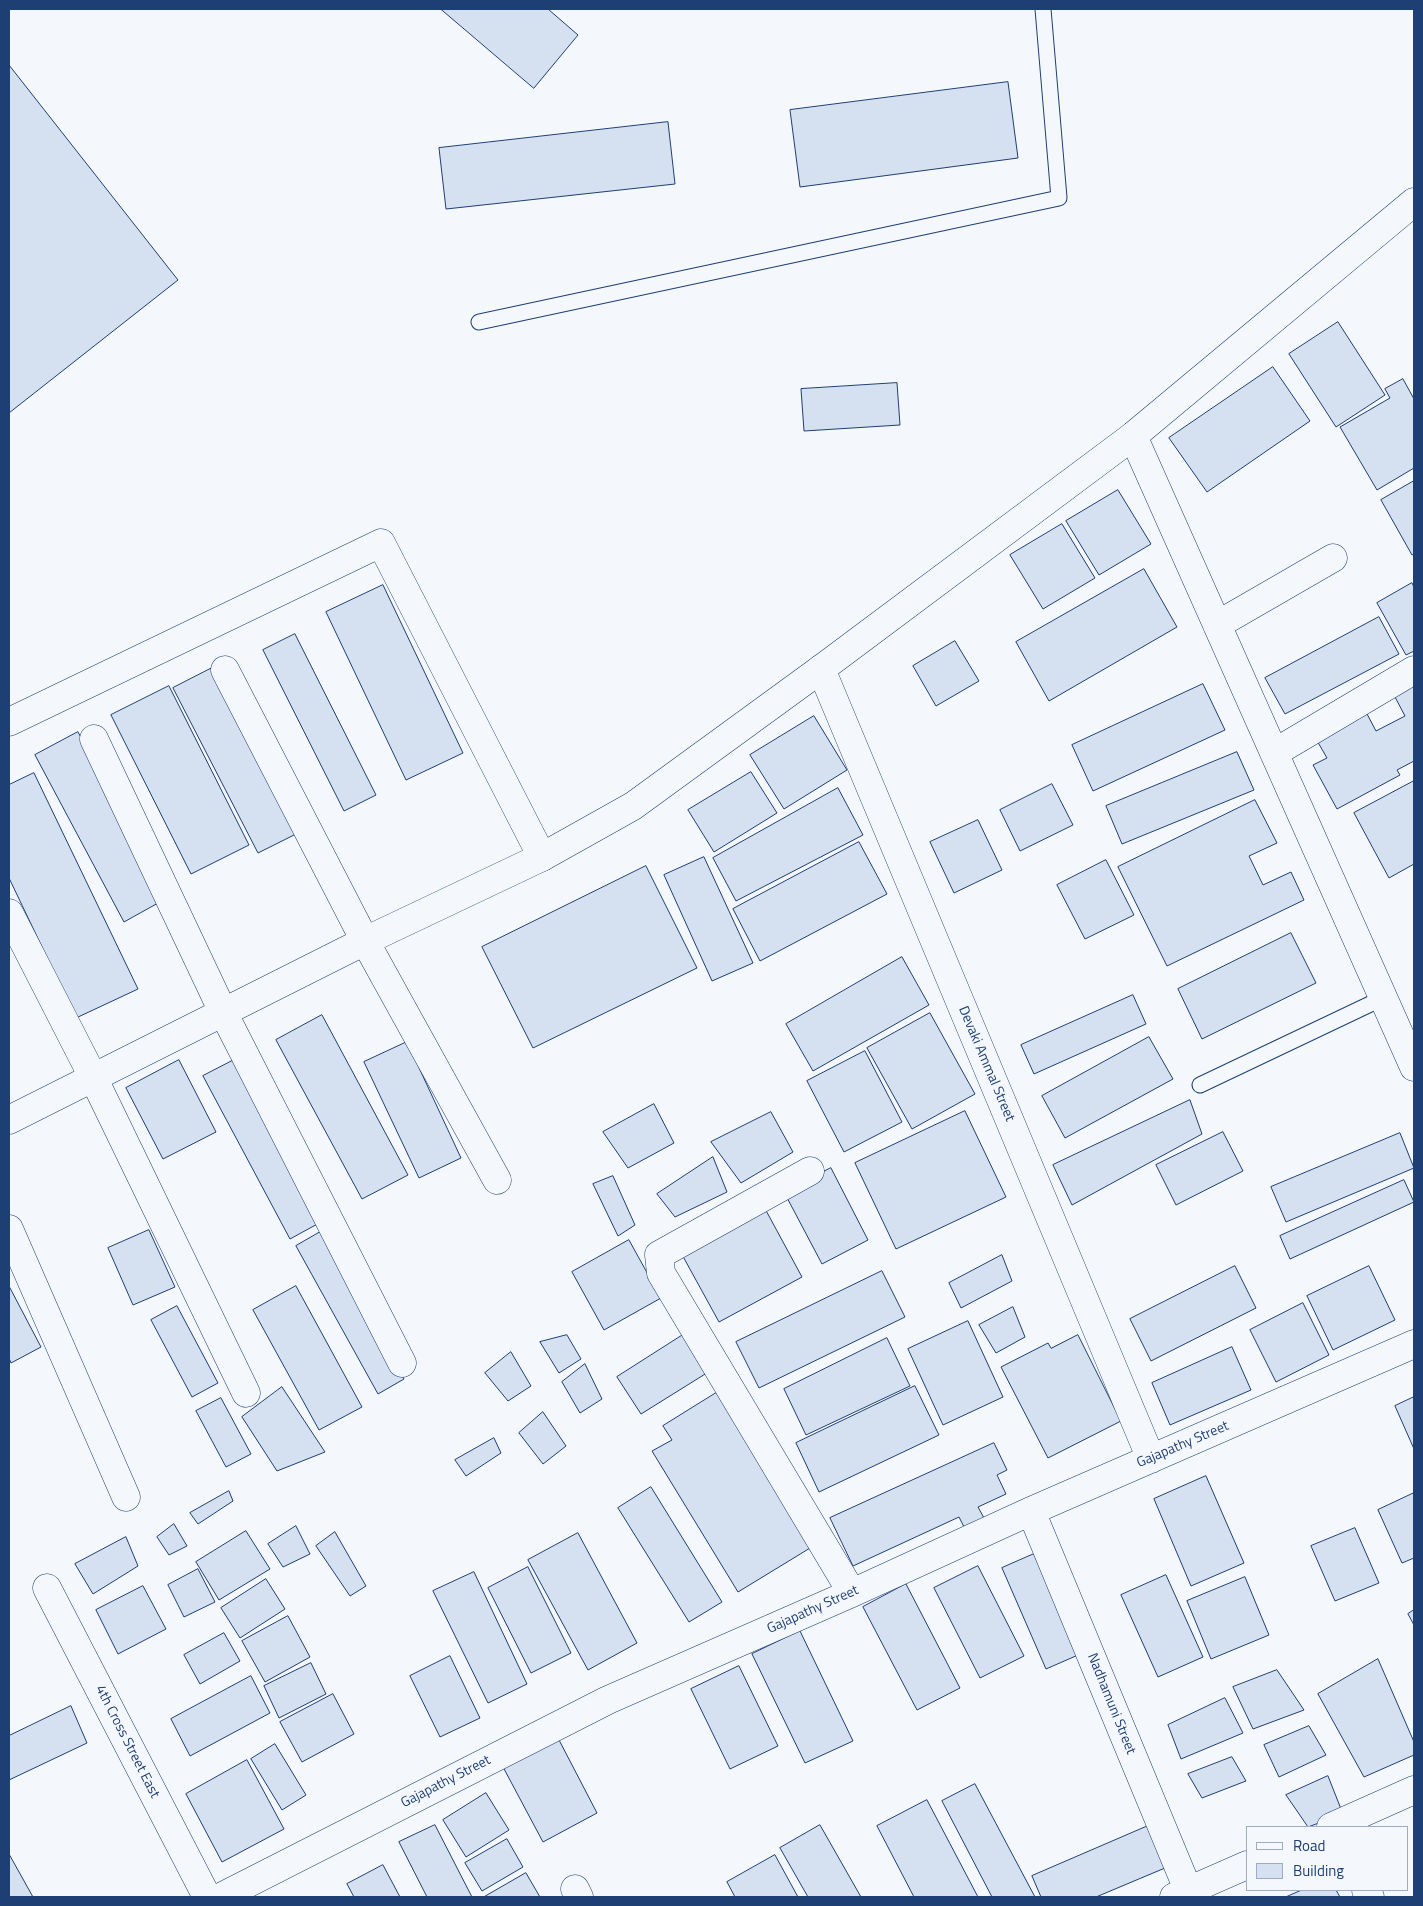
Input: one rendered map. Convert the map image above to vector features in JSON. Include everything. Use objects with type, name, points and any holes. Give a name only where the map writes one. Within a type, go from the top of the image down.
[{"type":"street","points":[[9,1120],[365,941],[542,857],[633,806],[821,669],[1133,436],[1414,202]]},
{"type":"street","points":[[1133,436],[1414,1067]]},
{"type":"street","points":[[9,722],[381,543],[542,857]]},
{"type":"street","points":[[1218,625],[1333,558]]},
{"type":"street","name":"Devaki Ammal Street","points":[[821,669],[1151,1459]]},
{"type":"street","points":[[225,670],[365,941],[496,1180]]},
{"type":"street","points":[[1274,753],[1414,670]]},
{"type":"street","points":[[94,739],[223,1012],[402,1363]]},
{"type":"street","points":[[9,913],[93,1077],[246,1393]]},
{"type":"street","points":[[810,1171],[659,1256],[661,1274],[852,1593]]},
{"type":"street","points":[[9,1229],[126,1496]]},
{"type":"street","name":"Gajapathy Street","points":[[222,1897],[608,1700],[852,1593],[1031,1511],[1414,1344]]},
{"type":"street","name":"Nadhamuni Street","points":[[1031,1511],[1185,1895]]},
{"type":"street","name":"4th Cross Street East","points":[[47,1588],[207,1897]]},
{"type":"street","points":[[1335,1826],[1414,1790]]},
{"type":"street","points":[[1185,1895],[1246,1865]]},
{"type":"lane","points":[[480,322],[1059,198],[1043,9]]},
{"type":"lane","points":[[1200,1085],[1384,998]]},
{"type":"building","points":[[441,9],[548,9],[578,35],[534,88]]},
{"type":"building","points":[[9,65],[178,280],[9,413]]},
{"type":"building","points":[[1008,82],[1018,158],[800,187],[790,110]]},
{"type":"building","points":[[668,122],[675,184],[446,209],[439,148]]},
{"type":"building","points":[[1338,322],[1385,395],[1336,427],[1289,354]]},
{"type":"building","points":[[1273,367],[1310,421],[1207,492],[1169,438]]},
{"type":"building","points":[[1403,379],[1414,399],[1414,468],[1377,490],[1340,427],[1390,398],[1385,389]]},
{"type":"building","points":[[897,383],[900,425],[804,431],[801,389]]},
{"type":"building","points":[[1414,481],[1414,554],[1412,555],[1381,500]]},
{"type":"building","points":[[1118,490],[1151,544],[1099,575],[1066,521]]},
{"type":"building","points":[[1062,524],[1095,578],[1043,609],[1010,555]]},
{"type":"building","points":[[1144,569],[1177,627],[1049,701],[1016,642]]},
{"type":"building","points":[[1412,583],[1414,587],[1414,651],[1406,655],[1377,603]]},
{"type":"building","points":[[383,585],[463,753],[406,780],[326,612]]},
{"type":"building","points":[[1379,617],[1399,654],[1285,714],[1265,678]]},
{"type":"building","points":[[295,634],[376,795],[344,811],[263,650]]},
{"type":"building","points":[[955,641],[979,681],[936,706],[913,666]]},
{"type":"building","points":[[216,666],[300,832],[258,853],[173,688]]},
{"type":"building","points":[[1203,684],[1225,730],[1093,791],[1072,745]]},
{"type":"building","points":[[169,686],[249,845],[191,874],[111,715]]},
{"type":"building","points":[[1414,686],[1414,761],[1397,770],[1400,775],[1337,809],[1313,765],[1327,758],[1316,739],[1366,712],[1376,731],[1405,716],[1395,697]]},
{"type":"building","points":[[814,716],[847,770],[784,809],[750,755]]},
{"type":"building","points":[[78,732],[167,898],[124,922],[35,755]]},
{"type":"building","points":[[1237,752],[1254,790],[1122,844],[1106,806]]},
{"type":"building","points":[[751,772],[777,813],[714,852],[688,810]]},
{"type":"building","points":[[34,773],[138,989],[76,1018],[9,878],[9,785]]},
{"type":"building","points":[[1414,781],[1414,864],[1389,878],[1354,813]]},
{"type":"building","points":[[1052,784],[1073,825],[1020,851],[1000,810]]},
{"type":"building","points":[[838,788],[863,835],[736,901],[713,858]]},
{"type":"building","points":[[1255,800],[1277,843],[1249,856],[1263,885],[1291,872],[1304,900],[1167,966],[1118,867]]},
{"type":"building","points":[[978,820],[1002,870],[954,893],[930,842]]},
{"type":"building","points":[[859,842],[887,894],[760,961],[733,909]]},
{"type":"building","points":[[704,857],[753,963],[712,981],[664,875]]},
{"type":"building","points":[[1106,860],[1134,915],[1085,939],[1057,885]]},
{"type":"building","points":[[646,866],[697,968],[533,1048],[482,947]]},
{"type":"building","points":[[1291,933],[1316,983],[1202,1039],[1178,989]]},
{"type":"building","points":[[902,957],[929,1005],[813,1071],[786,1024]]},
{"type":"building","points":[[1133,995],[1146,1024],[1034,1074],[1021,1045]]},
{"type":"building","points":[[930,1013],[975,1094],[912,1129],[867,1048]]},
{"type":"building","points":[[322,1015],[408,1175],[362,1199],[276,1040]]},
{"type":"building","points":[[1149,1037],[1173,1079],[1065,1138],[1042,1096]]},
{"type":"building","points":[[407,1042],[461,1158],[419,1178],[364,1062]]},
{"type":"building","points":[[865,1051],[902,1122],[844,1152],[807,1081]]},
{"type":"building","points":[[179,1060],[216,1132],[163,1159],[126,1088]]},
{"type":"building","points":[[234,1060],[321,1222],[290,1239],[203,1076]]},
{"type":"building","points":[[1190,1100],[1202,1134],[1072,1205],[1053,1165]]},
{"type":"building","points":[[654,1104],[674,1143],[628,1168],[603,1132]]},
{"type":"building","points":[[965,1111],[1006,1197],[896,1249],[855,1163]]},
{"type":"building","points":[[771,1112],[793,1152],[741,1183],[711,1142]]},
{"type":"building","points":[[1223,1132],[1243,1171],[1176,1205],[1156,1165]]},
{"type":"building","points":[[1400,1133],[1414,1168],[1286,1222],[1271,1187]]},
{"type":"building","points":[[713,1157],[727,1192],[675,1217],[657,1194]]},
{"type":"building","points":[[831,1168],[868,1240],[822,1264],[784,1192]]},
{"type":"building","points":[[613,1176],[635,1225],[618,1236],[593,1184]]},
{"type":"building","points":[[1404,1180],[1414,1202],[1290,1259],[1280,1236]]},
{"type":"building","points":[[763,1205],[802,1277],[719,1322],[680,1251]]},
{"type":"building","points":[[149,1230],[175,1287],[133,1305],[108,1248]]},
{"type":"building","points":[[322,1231],[404,1379],[378,1394],[296,1246]]},
{"type":"building","points":[[629,1240],[661,1298],[604,1330],[572,1272]]},
{"type":"building","points":[[1002,1255],[1012,1281],[961,1308],[949,1283]]},
{"type":"building","points":[[1235,1266],[1256,1308],[1151,1361],[1130,1319]]},
{"type":"building","points":[[1369,1266],[1395,1320],[1333,1350],[1307,1296]]},
{"type":"building","points":[[882,1271],[905,1317],[759,1388],[736,1342]]},
{"type":"building","points":[[296,1286],[362,1407],[319,1430],[253,1310]]},
{"type":"building","points":[[10,1288],[41,1347],[11,1363],[9,1358]]},
{"type":"building","points":[[1303,1303],[1329,1355],[1276,1382],[1250,1330]]},
{"type":"building","points":[[177,1306],[218,1383],[192,1397],[151,1320]]},
{"type":"building","points":[[1013,1307],[1025,1337],[996,1353],[979,1325]]},
{"type":"building","points":[[968,1321],[1003,1397],[943,1425],[908,1349]]},
{"type":"building","points":[[686,1333],[710,1371],[641,1414],[617,1377]]},
{"type":"building","points":[[567,1335],[581,1359],[559,1373],[540,1342]]},
{"type":"building","points":[[1078,1335],[1121,1421],[1048,1458],[1001,1367],[1048,1343],[1051,1348]]},
{"type":"building","points":[[887,1338],[910,1386],[806,1435],[784,1389]]},
{"type":"building","points":[[1232,1347],[1251,1390],[1170,1425],[1152,1383]]},
{"type":"building","points":[[511,1352],[531,1386],[508,1401],[485,1373]]},
{"type":"building","points":[[585,1364],[602,1399],[580,1413],[562,1382]]},
{"type":"building","points":[[915,1386],[939,1435],[819,1492],[796,1443]]},
{"type":"building","points":[[282,1387],[325,1452],[277,1471],[242,1417]]},
{"type":"building","points":[[721,1390],[815,1545],[738,1592],[652,1451],[672,1440],[663,1426]]},
{"type":"building","points":[[1414,1397],[1414,1449],[1395,1406]]},
{"type":"building","points":[[221,1398],[251,1454],[226,1467],[196,1411]]},
{"type":"building","points":[[543,1412],[566,1446],[543,1464],[519,1433]]},
{"type":"building","points":[[494,1438],[501,1453],[466,1476],[455,1460]]},
{"type":"building","points":[[994,1443],[1007,1470],[997,1475],[1006,1494],[978,1507],[984,1518],[964,1527],[959,1517],[853,1566],[830,1518]]},
{"type":"building","points":[[1206,1476],[1244,1563],[1191,1586],[1154,1499]]},
{"type":"building","points":[[651,1487],[722,1602],[689,1622],[618,1508]]},
{"type":"building","points":[[229,1491],[233,1501],[198,1524],[190,1513]]},
{"type":"building","points":[[1414,1493],[1414,1558],[1402,1563],[1378,1510]]},
{"type":"building","points":[[174,1524],[187,1546],[169,1555],[157,1537]]},
{"type":"building","points":[[296,1526],[310,1554],[283,1567],[268,1544]]},
{"type":"building","points":[[1355,1528],[1379,1583],[1335,1601],[1311,1546]]},
{"type":"building","points":[[246,1531],[270,1569],[219,1600],[196,1562]]},
{"type":"building","points":[[335,1532],[366,1586],[350,1596],[316,1546]]},
{"type":"building","points":[[578,1533],[637,1643],[588,1670],[528,1560]]},
{"type":"building","points":[[126,1537],[138,1566],[93,1594],[75,1564]]},
{"type":"building","points":[[1034,1554],[1078,1655],[1046,1669],[1002,1568]]},
{"type":"building","points":[[978,1566],[1024,1656],[980,1678],[934,1588]]},
{"type":"building","points":[[528,1567],[571,1653],[531,1673],[488,1588]]},
{"type":"building","points":[[198,1569],[215,1602],[184,1617],[168,1585]]},
{"type":"building","points":[[474,1572],[527,1684],[488,1703],[433,1591]]},
{"type":"building","points":[[1166,1575],[1203,1657],[1158,1677],[1121,1595]]},
{"type":"building","points":[[1245,1577],[1269,1635],[1211,1659],[1187,1601]]},
{"type":"building","points":[[266,1579],[285,1609],[240,1638],[221,1608]]},
{"type":"building","points":[[906,1584],[960,1688],[917,1710],[863,1607]]},
{"type":"building","points":[[143,1586],[166,1629],[118,1654],[96,1610]]},
{"type":"building","points":[[1414,1610],[1414,1625],[1408,1614]]},
{"type":"building","points":[[288,1616],[310,1657],[265,1682],[242,1641]]},
{"type":"building","points":[[800,1631],[853,1741],[805,1763],[752,1654]]},
{"type":"building","points":[[224,1633],[240,1661],[200,1684],[184,1655]]},
{"type":"building","points":[[450,1656],[480,1718],[440,1737],[410,1676]]},
{"type":"building","points":[[1378,1659],[1414,1742],[1414,1755],[1364,1777],[1318,1694]]},
{"type":"building","points":[[311,1663],[326,1694],[279,1718],[264,1686]]},
{"type":"building","points":[[739,1666],[778,1746],[730,1769],[691,1689]]},
{"type":"building","points":[[1277,1670],[1304,1710],[1253,1729],[1233,1687]]},
{"type":"building","points":[[251,1676],[270,1713],[190,1756],[171,1719]]},
{"type":"building","points":[[333,1694],[354,1734],[302,1762],[280,1722]]},
{"type":"building","points":[[1225,1698],[1243,1733],[1181,1759],[1168,1725]]},
{"type":"building","points":[[71,1706],[87,1743],[9,1780],[9,1736]]},
{"type":"building","points":[[1309,1726],[1326,1755],[1279,1777],[1264,1745]]},
{"type":"building","points":[[558,1738],[597,1813],[543,1842],[503,1767]]},
{"type":"building","points":[[275,1744],[306,1795],[282,1810],[251,1759]]},
{"type":"building","points":[[1232,1757],[1246,1781],[1202,1798],[1188,1774]]},
{"type":"building","points":[[247,1760],[284,1829],[222,1862],[186,1794]]},
{"type":"building","points":[[1328,1776],[1343,1814],[1307,1826],[1286,1795]]},
{"type":"building","points":[[975,1784],[1035,1897],[992,1897],[942,1801]]},
{"type":"building","points":[[486,1793],[509,1830],[466,1857],[443,1820]]},
{"type":"building","points":[[927,1800],[978,1897],[914,1897],[877,1826]]},
{"type":"building","points":[[435,1825],[472,1897],[427,1897],[399,1842]]},
{"type":"building","points":[[820,1825],[861,1897],[808,1897],[780,1848]]},
{"type":"building","points":[[1148,1826],[1165,1868],[1096,1897],[1041,1897],[1032,1876]]},
{"type":"building","points":[[507,1839],[523,1867],[482,1891],[465,1863]]},
{"type":"building","points":[[9,1854],[33,1897],[9,1897]]},
{"type":"building","points":[[775,1855],[798,1897],[735,1897],[727,1882]]},
{"type":"building","points":[[383,1865],[400,1897],[354,1897],[347,1884]]},
{"type":"building","points":[[526,1873],[540,1897],[484,1897]]},
{"type":"building","points":[[1300,1891],[1337,1891],[1340,1897],[1286,1897]]}]
